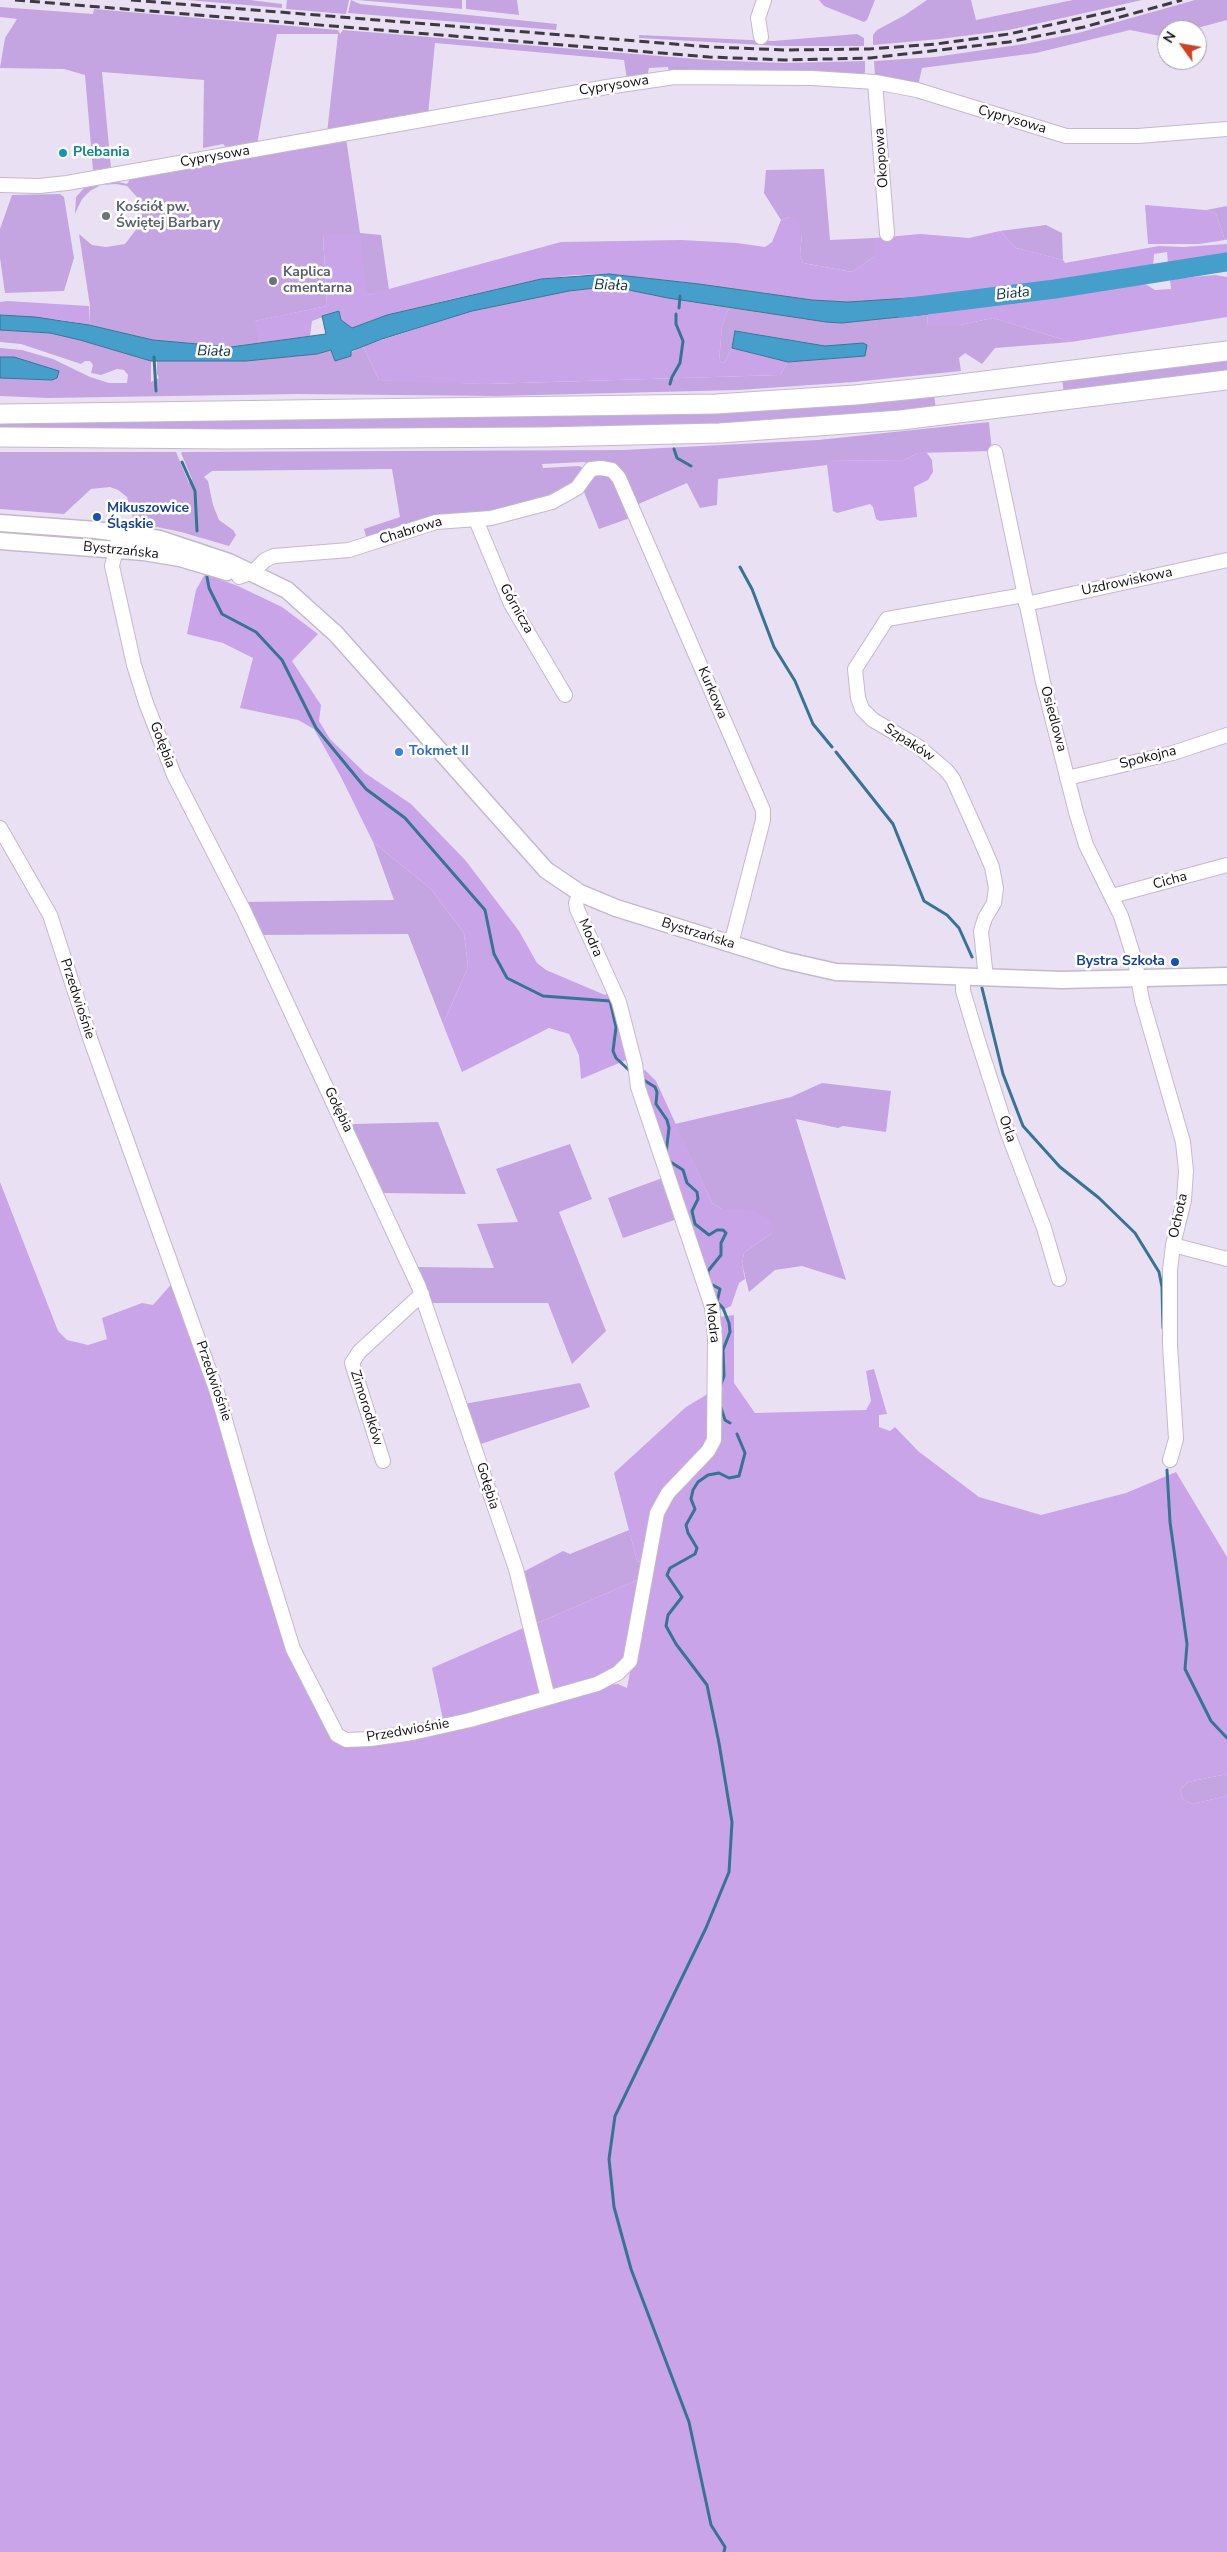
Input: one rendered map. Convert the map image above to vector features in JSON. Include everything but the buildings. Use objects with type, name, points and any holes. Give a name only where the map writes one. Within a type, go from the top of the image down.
[{"type":"highway","points":[[0,414],[115,411],[578,408],[735,403],[855,395],[944,386],[1227,351]]},
{"type":"highway","points":[[0,437],[237,439],[589,437],[720,433],[902,420],[1227,380]]},
{"type":"highway","points":[[0,403],[86,404],[115,411]]},
{"type":"main road","name":"Bystrzańska","points":[[0,522],[120,532],[184,546],[300,599],[320,617],[539,863],[556,878],[580,893],[616,908],[796,963],[836,972],[986,978],[1227,976]]},
{"type":"main road","name":"Bystrzańska","points":[[0,541],[115,550],[180,558],[246,574]]},
{"type":"street","points":[[761,37],[758,18],[764,0]]},
{"type":"street","name":"Cyprysowa","points":[[0,185],[39,186],[67,183],[663,78],[812,78],[875,82],[917,90],[1066,136],[1138,136],[1227,129]]},
{"type":"street","name":"Okopowa","points":[[875,82],[887,234]]},
{"type":"street","name":"Osiedlowa","points":[[995,452],[1043,682],[1067,778],[1086,845],[1112,896],[1128,938],[1138,978]]},
{"type":"street","name":"Kurkowa","points":[[591,469],[607,468],[619,478],[762,810],[763,820],[731,944]]},
{"type":"street","name":"Chabrowa","points":[[246,574],[265,560],[274,556],[349,550],[436,522],[458,518],[476,520],[508,514],[559,499],[577,488],[591,469]]},
{"type":"street","name":"Górnicza","points":[[476,520],[511,604],[565,695]]},
{"type":"street","name":"Gołębia","points":[[120,532],[112,566],[134,664],[146,703],[174,775],[248,920],[422,1294],[516,1569],[548,1698]]},
{"type":"street","name":"Uzdrowiskowa","points":[[937,611],[1025,600],[1227,560]]},
{"type":"street","name":"Szpaków","points":[[937,611],[887,619],[859,660],[854,669],[854,676],[858,698],[866,714],[919,747],[946,770],[953,779],[980,839],[992,868],[996,888],[994,903],[985,918],[981,931],[986,978]]},
{"type":"street","name":"Spokojna","points":[[1067,778],[1173,753],[1227,735]]},
{"type":"street","name":"Przedwiośnie","points":[[0,828],[50,915],[91,1042],[217,1392],[293,1649],[337,1735],[346,1740],[355,1740],[412,1733],[548,1698]]},
{"type":"street","name":"Cicha","points":[[1112,896],[1227,865]]},
{"type":"street","name":"Modra","points":[[548,1698],[605,1682],[630,1661],[657,1513],[668,1493],[708,1451],[714,1440],[715,1338],[713,1315],[695,1253],[636,1080],[635,1064],[619,1002],[577,909],[576,903],[580,893]]},
{"type":"street","name":"Orla","points":[[963,977],[963,991],[978,1041],[1007,1131],[1044,1228],[1059,1279]]},
{"type":"street","name":"Ochota","points":[[1138,978],[1144,1008],[1178,1122],[1185,1155],[1184,1200],[1173,1245],[1170,1270],[1170,1345],[1176,1439],[1170,1460]]},
{"type":"street","points":[[1173,1245],[1227,1259]]},
{"type":"street","name":"Zimorodków","points":[[383,1461],[352,1363],[359,1352],[422,1294]]},
{"type":"shaded area","points":[[187,0],[250,0],[282,4],[282,8]]},
{"type":"shaded area","points":[[287,0],[349,0],[346,14],[286,9]]},
{"type":"shaded area","points":[[351,0],[360,4],[557,24],[556,30],[348,13]]},
{"type":"shaded area","points":[[357,0],[462,0],[462,9]]},
{"type":"shaded area","points":[[466,0],[517,0],[519,15],[466,9]]},
{"type":"shaded area","points":[[819,0],[875,0],[867,20],[864,22],[824,6]]},
{"type":"shaded area","points":[[927,0],[971,0],[976,20],[1073,0],[1142,0],[1009,30],[873,45],[873,35],[877,30],[905,15]]},
{"type":"shaded area","points":[[1195,0],[1227,0],[1227,20],[1207,25],[1207,20],[1157,20],[1157,35],[1130,30],[1036,53],[922,68],[918,86],[875,76],[874,61],[935,57],[1024,44],[1078,33]]},
{"type":"shaded area","points":[[0,7],[93,14],[94,9],[338,30],[340,34],[343,30],[708,60],[784,63],[865,61],[865,72],[863,75],[669,74],[668,67],[649,68],[647,77],[627,80],[624,60],[435,43],[428,115],[327,133],[338,34],[277,34],[257,144],[228,149],[223,144],[203,148],[204,80],[102,72],[111,168],[93,170],[85,75],[64,69],[0,68],[5,38],[17,19],[0,17]]},
{"type":"shaded area","points":[[857,34],[864,38],[864,46],[780,46],[639,38],[639,35],[773,41]]},
{"type":"shaded area","points":[[346,138],[360,233],[381,235],[389,290],[367,295],[323,235],[327,306],[255,321],[260,343],[231,347],[180,343],[153,340],[89,325],[90,306],[79,234],[92,245],[106,247],[125,244],[142,222],[142,208],[137,197],[127,186],[116,184],[101,185],[118,182],[127,184],[132,176]]},
{"type":"shaded area","points":[[824,169],[830,240],[874,238],[874,257],[852,272],[803,263],[800,255],[802,234],[790,217],[781,220],[764,193],[766,170]]},
{"type":"shaded area","points":[[101,185],[90,191],[82,199],[75,214],[76,197],[84,188]]},
{"type":"shaded area","points":[[60,194],[64,197],[74,258],[64,291],[5,293],[0,258],[0,229],[12,195]]},
{"type":"shaded area","points":[[1145,205],[1206,210],[1216,214],[1225,240],[1199,244],[1148,244]]},
{"type":"shaded area","points":[[1227,206],[1227,239],[1225,240],[1216,214],[1206,210]]},
{"type":"shaded area","points":[[790,217],[799,222],[802,234],[800,255],[803,263],[852,272],[874,257],[874,238],[921,234],[969,238],[1000,231],[1016,248],[1063,260],[1065,263],[1159,246],[1183,247],[1227,244],[1227,254],[1168,263],[1167,252],[1154,254],[1153,267],[925,297],[848,302],[812,300],[699,284],[609,274],[575,275],[541,279],[448,300],[387,315],[352,328],[341,320],[339,311],[312,321],[310,336],[260,343],[254,321],[327,306],[323,234],[360,234],[367,295],[561,242],[681,240],[737,243],[765,247],[772,242],[781,220]]},
{"type":"shaded area","points":[[1046,225],[1062,233],[1063,260],[1016,248],[1000,231]]},
{"type":"shaded area","points":[[1215,275],[1227,277],[1227,317],[1071,342],[993,318],[960,325],[927,325],[928,314],[1142,282],[1155,290],[1171,289],[1170,279]]},
{"type":"shaded area","points":[[595,288],[624,289],[729,307],[722,326],[719,361],[724,363],[732,348],[788,362],[780,375],[485,384],[407,382],[379,380],[363,346],[472,311],[569,291]]},
{"type":"shaded area","points":[[0,302],[89,306],[89,325],[61,320],[0,315]]},
{"type":"shaded area","points":[[729,307],[842,323],[928,314],[927,325],[960,325],[993,318],[1071,342],[995,348],[982,364],[965,353],[959,358],[961,371],[854,382],[738,390],[496,396],[298,394],[48,398],[0,396],[0,378],[52,380],[14,357],[0,357],[0,348],[22,350],[53,359],[90,377],[109,383],[127,383],[128,375],[124,370],[117,369],[101,375],[91,373],[93,365],[90,361],[85,361],[81,364],[21,344],[0,342],[0,330],[50,333],[151,361],[151,382],[159,378],[157,374],[157,361],[246,361],[317,354],[332,350],[335,361],[363,346],[379,380],[485,384],[780,375],[788,362],[865,356],[863,343],[825,346],[735,331],[732,348],[724,363],[719,361],[722,326]]},
{"type":"shaded area","points":[[1227,358],[1227,374],[1064,394],[1062,378]]},
{"type":"shaded area","points":[[934,394],[936,410],[641,430],[0,430],[0,421]]},
{"type":"shaded area","points":[[989,422],[992,451],[918,453],[904,460],[830,461],[827,465],[718,479],[717,505],[700,508],[687,483],[634,506],[622,477],[584,462],[542,464],[543,468],[579,466],[585,469],[574,486],[552,499],[367,540],[364,529],[400,517],[392,469],[212,471],[204,477],[208,481],[213,505],[219,520],[233,530],[236,535],[229,546],[181,532],[138,523],[134,521],[127,497],[110,487],[91,489],[64,514],[0,509],[0,452],[176,452],[189,483],[192,479],[181,453],[183,452],[624,450],[818,440]]},
{"type":"shaded area","points":[[918,453],[927,453],[932,460],[933,472],[928,480],[914,487],[917,517],[880,521],[876,519],[873,507],[870,504],[837,513],[833,511],[827,465],[829,461],[904,460]]},
{"type":"shaded area","points":[[592,473],[611,474],[633,517],[599,529],[582,487]]},
{"type":"shaded area","points":[[205,574],[238,586],[282,607],[318,634],[292,661],[321,705],[319,721],[330,739],[365,773],[411,804],[466,861],[519,931],[537,963],[546,970],[605,995],[611,990],[631,1058],[581,1079],[579,1055],[569,1034],[549,1028],[462,1072],[443,1024],[468,967],[464,933],[431,889],[373,842],[341,777],[314,729],[298,720],[240,708],[253,658],[223,643],[187,634],[196,590]]},
{"type":"shaded area","points":[[373,842],[431,889],[464,933],[468,967],[443,1024],[408,934],[258,935],[242,902],[394,900]]},
{"type":"shaded area","points":[[645,1070],[656,1081],[712,1203],[722,1209],[741,1209],[756,1212],[770,1219],[773,1228],[772,1233],[744,1253],[742,1264],[745,1279],[739,1283],[731,1306],[725,1309],[717,1310],[638,1073]]},
{"type":"shaded area","points":[[822,1083],[891,1091],[886,1132],[843,1126],[838,1128],[796,1119],[846,1280],[802,1266],[775,1270],[749,1292],[742,1264],[744,1253],[772,1233],[741,1209],[722,1209],[712,1203],[675,1124],[791,1097]]},
{"type":"shaded area","points":[[438,1122],[466,1194],[380,1193],[352,1126],[354,1124]]},
{"type":"shaded area","points":[[570,1144],[592,1199],[559,1212],[606,1331],[572,1364],[548,1303],[429,1303],[415,1267],[494,1268],[477,1224],[518,1222],[496,1169]]},
{"type":"shaded area","points":[[665,1177],[680,1218],[623,1238],[608,1198]]},
{"type":"shaded area","points":[[0,1182],[58,1331],[67,1340],[88,1345],[107,1339],[102,1318],[142,1303],[153,1305],[175,1280],[278,1608],[340,1742],[608,1685],[618,1684],[627,1688],[659,1513],[714,1449],[719,1317],[734,1315],[734,1383],[755,1413],[866,1410],[871,1401],[866,1371],[874,1369],[887,1414],[879,1415],[879,1427],[890,1431],[895,1427],[918,1451],[979,1497],[1041,1515],[1126,1493],[1176,1472],[1227,1557],[1227,1774],[1188,1782],[1180,1790],[1183,1799],[1192,1804],[1227,1796],[1227,2552],[0,2552]]},
{"type":"shaded area","points":[[580,1383],[590,1407],[478,1445],[464,1404]]},
{"type":"shaded area","points":[[711,1392],[712,1435],[675,1481],[645,1563],[637,1561],[614,1473],[686,1407]]},
{"type":"shaded area","points":[[629,1530],[637,1561],[645,1563],[642,1578],[533,1625],[523,1572],[563,1551],[570,1554]]},
{"type":"shaded area","points":[[642,1578],[628,1658],[617,1670],[551,1695],[533,1625]]},
{"type":"shaded area","points":[[528,1626],[545,1695],[444,1724],[432,1668]]},
{"type":"shaded area","points":[[1227,1774],[1227,1796],[1192,1804],[1183,1799],[1180,1790],[1188,1782]]},
{"type":"water","points":[[609,274],[699,284],[812,300],[848,302],[925,297],[928,314],[842,323],[826,322],[668,298],[624,289],[595,288],[569,291],[472,311],[382,339],[351,351],[351,356],[335,361],[331,350],[317,354],[246,361],[151,361],[50,333],[0,330],[0,315],[35,317],[89,325],[153,340],[231,347],[326,334],[322,316],[339,311],[341,320],[352,328],[387,315],[541,279]]},
{"type":"water","points":[[735,331],[825,346],[863,343],[867,345],[865,356],[788,362],[732,348]]},
{"type":"water","points":[[0,357],[14,357],[59,371],[57,378],[52,380],[0,378]]},
{"type":"waterway","name":"Biała","points":[[902,308],[1055,289],[1227,262]]},
{"type":"waterway","points":[[679,308],[680,296]]},
{"type":"waterway","points":[[670,384],[680,363],[683,341],[676,324],[676,314]]},
{"type":"waterway","points":[[154,357],[156,391]]},
{"type":"waterway","points":[[674,449],[677,458],[691,466]]},
{"type":"waterway","points":[[182,462],[195,491],[197,531]]},
{"type":"waterway","points":[[740,567],[752,589],[774,647],[795,681],[813,724],[832,747]]},
{"type":"waterway","points":[[207,577],[209,588],[222,614],[256,632],[282,660],[316,728],[366,789],[405,818],[485,910],[494,954],[507,978],[543,996],[610,1001],[616,1027],[613,1051],[616,1058],[632,1073]]},
{"type":"waterway","points":[[836,752],[893,824],[924,901],[947,915],[959,928],[972,957]]},
{"type":"waterway","points":[[982,988],[1003,1074],[1023,1126],[1060,1167],[1099,1198],[1135,1233],[1159,1272],[1162,1287],[1163,1328]]},
{"type":"waterway","points":[[642,1079],[655,1087],[657,1092],[656,1104],[667,1120],[669,1128],[666,1153]]},
{"type":"waterway","points":[[669,1161],[683,1170],[687,1183],[697,1192],[698,1199],[692,1211],[695,1224],[709,1235],[717,1230],[723,1230],[726,1233],[721,1243],[721,1255],[708,1271],[708,1277]]},
{"type":"waterway","points":[[709,1283],[720,1289],[717,1302],[723,1308],[729,1323],[730,1332],[723,1350],[724,1376],[720,1387]]},
{"type":"waterway","points":[[721,1408],[725,1420],[730,1423]]},
{"type":"waterway","points":[[724,2552],[725,2547],[711,2525],[689,2422],[631,2269],[614,2207],[609,2159],[615,2116],[706,1928],[729,1872],[732,1822],[707,1685],[676,1644],[666,1626],[668,1615],[682,1597],[667,1575],[670,1568],[695,1554],[697,1548],[688,1533],[686,1525],[695,1509],[691,1499],[693,1490],[698,1482],[708,1475],[719,1473],[729,1478],[739,1476],[745,1453],[737,1434]]},
{"type":"waterway","points":[[1167,1470],[1170,1522],[1187,1644],[1185,1669],[1211,1721],[1227,1738]]},
{"type":"railway","points":[[15,0],[709,57],[785,60],[870,58],[1009,42],[1084,27],[1182,0]]},
{"type":"railway","points":[[131,0],[711,47],[786,50],[869,49],[936,44],[1009,34],[1127,8]]},
{"type":"place","name":"Plebania","points":[[63,153]]},
{"type":"place","name":"Kościół pw. Świętej Barbary","points":[[106,216]]},
{"type":"place","name":"Kaplica cmentarna","points":[[273,281]]},
{"type":"place","name":"Mikuszowice Śląskie","points":[[97,517]]},
{"type":"place","name":"Tokmet II","points":[[399,752]]},
{"type":"place","name":"Bystra Szkoła","points":[[1175,962]]}]
